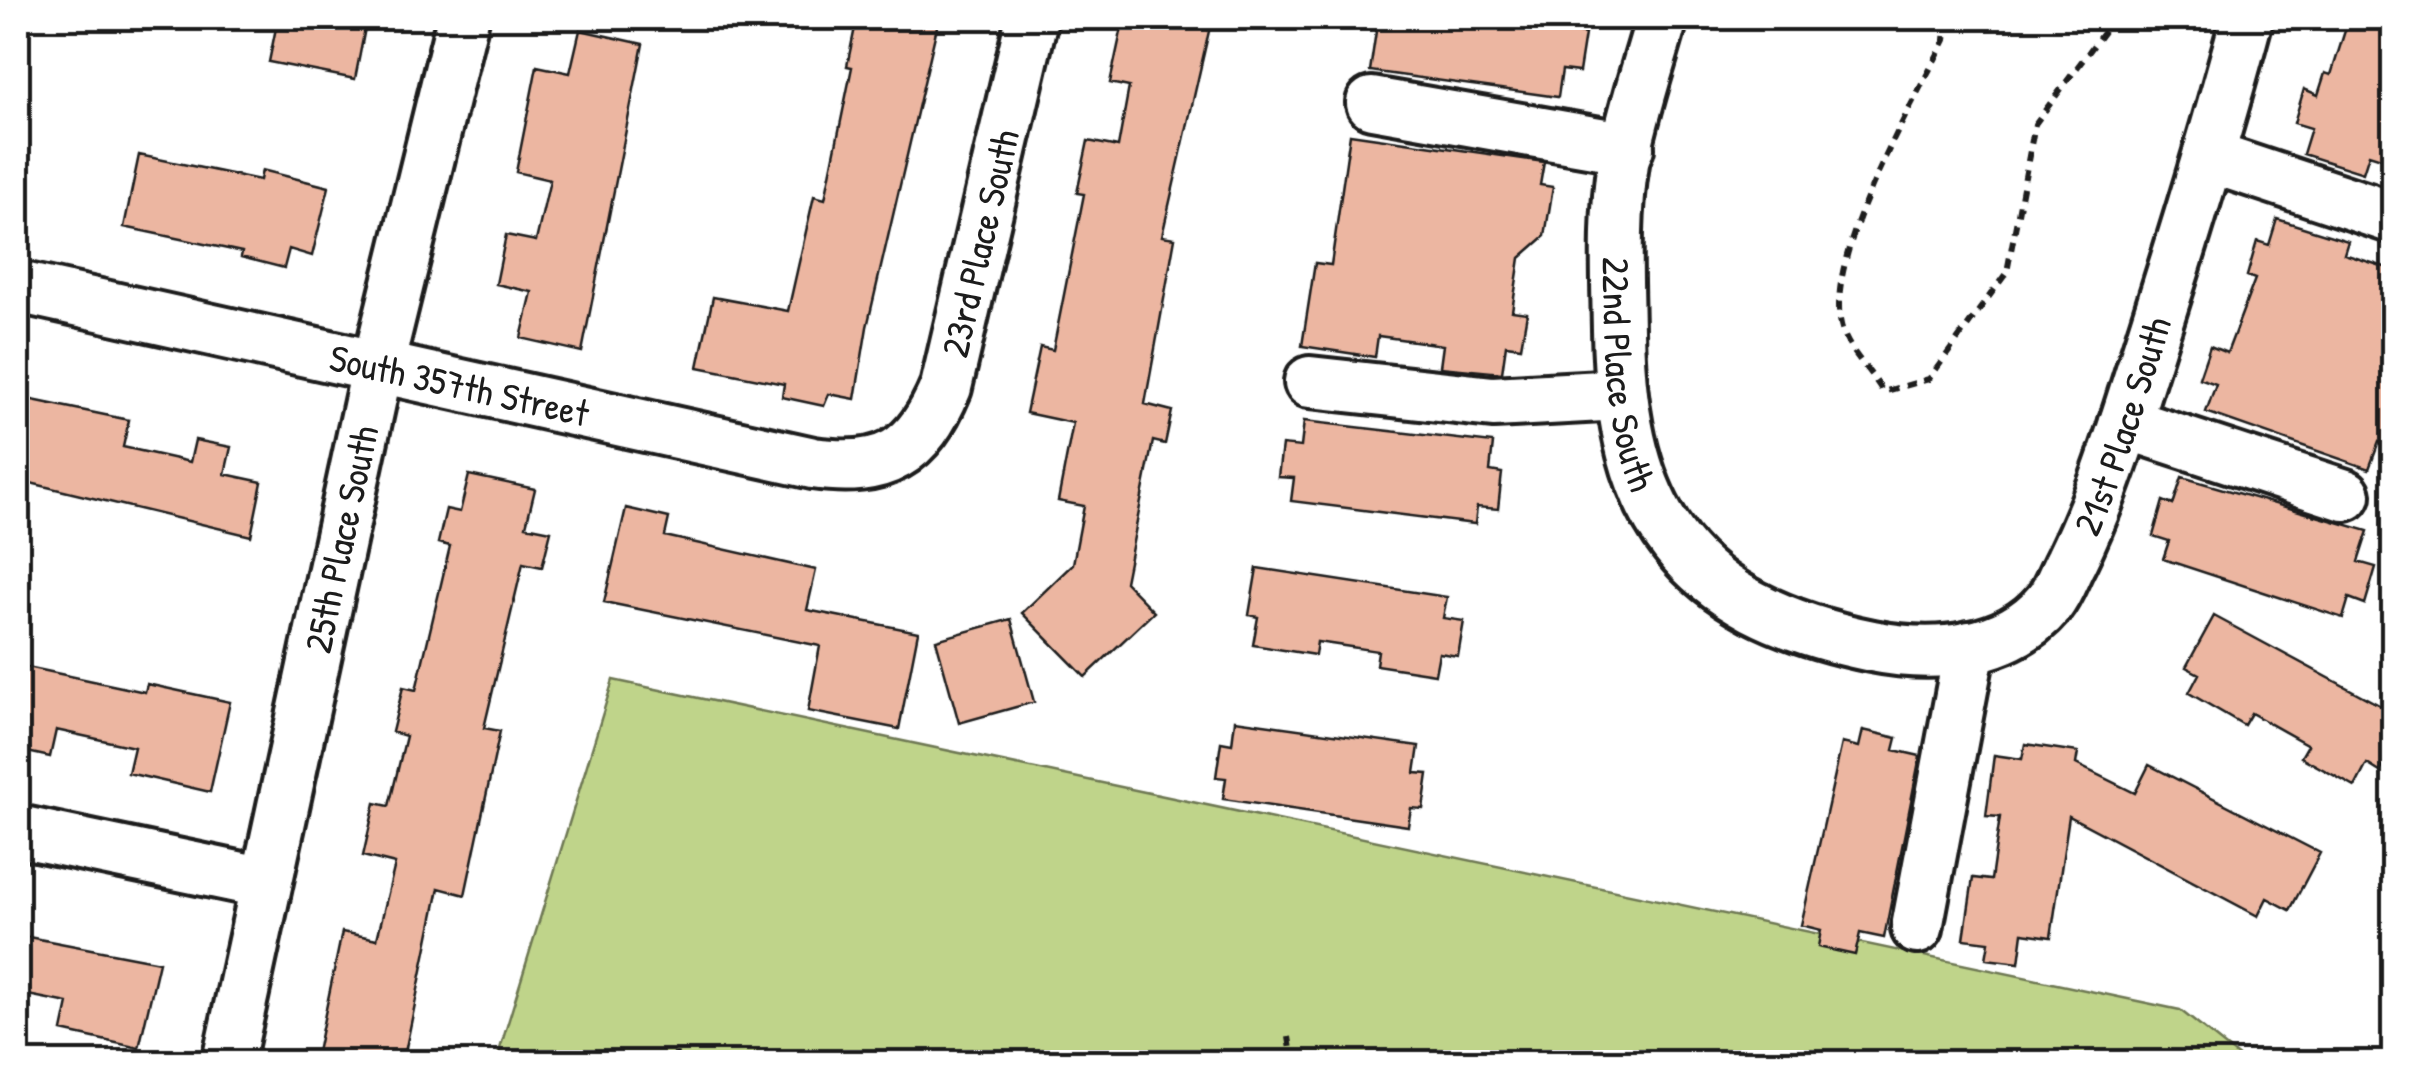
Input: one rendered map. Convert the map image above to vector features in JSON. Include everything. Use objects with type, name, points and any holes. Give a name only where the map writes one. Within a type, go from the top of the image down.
[{"type":"street","name":"25th Place South","points":[[228,1062],[378,365],[463,18]]},
{"type":"street","name":"23rd Place South","points":[[900,453],[925,430],[946,387],[1032,18]]},
{"type":"street","name":"22nd Place South","points":[[1662,18],[1628,148],[1617,257],[1621,396],[1633,466],[1655,516],[1682,550],[1718,583],[1761,612],[1830,637]]},
{"type":"street","name":"21st Place South","points":[[1830,637],[1928,653],[1970,647],[1987,644],[2026,624],[2050,602],[2101,500],[2210,157],[2247,18]]},
{"type":"street","points":[[1372,103],[1628,148]]},
{"type":"street","points":[[2210,157],[2394,218]]},
{"type":"street","name":"South 357th Street","points":[[18,287],[813,463],[860,466],[900,453]]},
{"type":"street","points":[[1310,382],[1493,402],[1621,396]]},
{"type":"street","points":[[2125,423],[2345,495]]},
{"type":"street","points":[[1917,928],[1970,647]]},
{"type":"street","points":[[18,831],[266,883]]},
{"type":"path","points":[[1947,18],[1946,40],[1849,241],[1841,297],[1844,334],[1883,392],[1929,379],[2007,272],[2036,124],[2114,18]]},
{"type":"path","points":[[1289,1037],[1294,1062]]},
{"type":"path","points":[[675,1062],[676,1051]]},
{"type":"green space","points":[[613,680],[2180,1010],[2245,1062],[496,1062]]},
{"type":"building","points":[[278,18],[338,18],[366,23],[355,79],[269,62]]},
{"type":"building","points":[[857,18],[939,18],[867,327],[855,399],[829,394],[824,406],[782,397],[784,384],[698,367],[713,297],[788,311],[814,196],[825,199],[852,67],[847,66]]},
{"type":"building","points":[[1124,18],[1212,18],[1162,236],[1175,238],[1145,404],[1172,411],[1165,444],[1153,441],[1125,582],[1154,612],[1085,677],[1022,613],[1073,564],[1084,506],[1058,501],[1073,423],[1026,413],[1040,347],[1053,350],[1084,194],[1077,193],[1088,141],[1118,147],[1129,87],[1110,83]]},
{"type":"building","points":[[1378,18],[1570,18],[1568,31],[1585,34],[1579,72],[1562,70],[1558,97],[1370,71]]},
{"type":"building","points":[[2349,18],[2394,18],[2394,162],[2369,154],[2363,173],[2303,154],[2311,128],[2294,123],[2304,89],[2318,95],[2325,73],[2331,75]]},
{"type":"building","points":[[580,30],[643,44],[582,352],[521,338],[532,292],[496,284],[506,235],[536,241],[550,180],[516,172],[537,66],[570,73]]},
{"type":"building","points":[[1350,134],[1544,162],[1540,185],[1553,187],[1545,236],[1520,258],[1512,311],[1527,313],[1521,347],[1506,345],[1502,373],[1440,367],[1443,345],[1378,336],[1375,357],[1302,346],[1315,263],[1331,265]]},
{"type":"building","points":[[139,155],[260,180],[262,170],[329,187],[312,256],[289,249],[284,268],[241,257],[242,252],[124,227]]},
{"type":"building","points":[[2277,219],[2348,241],[2344,254],[2394,270],[2394,448],[2379,442],[2369,469],[2206,412],[2216,384],[2199,378],[2210,346],[2227,353],[2255,279],[2247,276],[2257,241],[2269,245]]},
{"type":"building","points":[[18,397],[129,420],[123,447],[190,462],[195,440],[231,447],[225,474],[262,482],[251,536],[18,480]]},
{"type":"building","points":[[1304,421],[1493,443],[1490,471],[1502,473],[1498,509],[1477,507],[1475,524],[1291,501],[1294,478],[1278,477],[1282,445],[1301,447]]},
{"type":"building","points":[[469,475],[535,489],[526,526],[551,531],[542,567],[523,563],[484,728],[500,731],[465,895],[439,888],[403,1062],[315,1062],[342,932],[377,939],[395,864],[363,856],[375,803],[389,806],[406,736],[392,732],[403,687],[416,690],[450,546],[438,543],[446,509],[460,512]]},
{"type":"building","points":[[2182,477],[2368,531],[2358,562],[2376,567],[2365,604],[2349,598],[2343,618],[2163,559],[2169,541],[2153,536],[2163,501],[2173,505]]},
{"type":"building","points":[[626,508],[669,518],[665,536],[816,570],[807,610],[918,632],[899,729],[808,711],[820,646],[604,602]]},
{"type":"building","points":[[1257,568],[1447,597],[1443,618],[1464,621],[1458,656],[1439,653],[1435,674],[1376,665],[1378,651],[1317,642],[1315,655],[1253,645],[1258,617],[1249,615]]},
{"type":"building","points":[[2214,616],[2394,713],[2394,748],[2380,772],[2367,764],[2355,787],[2301,757],[2308,745],[2251,713],[2244,725],[2189,693],[2199,674],[2186,667]]},
{"type":"building","points":[[1011,619],[1034,702],[959,723],[936,640]]},
{"type":"building","points":[[18,665],[145,692],[147,684],[230,702],[210,792],[128,773],[134,747],[56,730],[50,757],[18,750]]},
{"type":"building","points":[[1235,720],[1419,746],[1415,773],[1428,774],[1423,809],[1411,808],[1408,826],[1223,799],[1226,778],[1216,777],[1221,742],[1232,744]]},
{"type":"building","points":[[1863,730],[1897,738],[1894,750],[1920,756],[1884,938],[1860,933],[1855,955],[1818,947],[1821,930],[1801,925],[1842,743],[1859,747]]},
{"type":"building","points":[[2025,744],[2078,752],[2076,764],[2135,793],[2149,765],[2320,853],[2290,910],[2267,898],[2258,916],[2069,816],[2051,937],[2023,933],[2019,963],[1986,959],[1989,942],[1964,939],[1973,878],[1991,880],[2000,817],[1986,816],[1994,755],[2022,759]]},
{"type":"building","points":[[18,935],[159,962],[139,1048],[62,1031],[68,1003],[18,993]]}]
